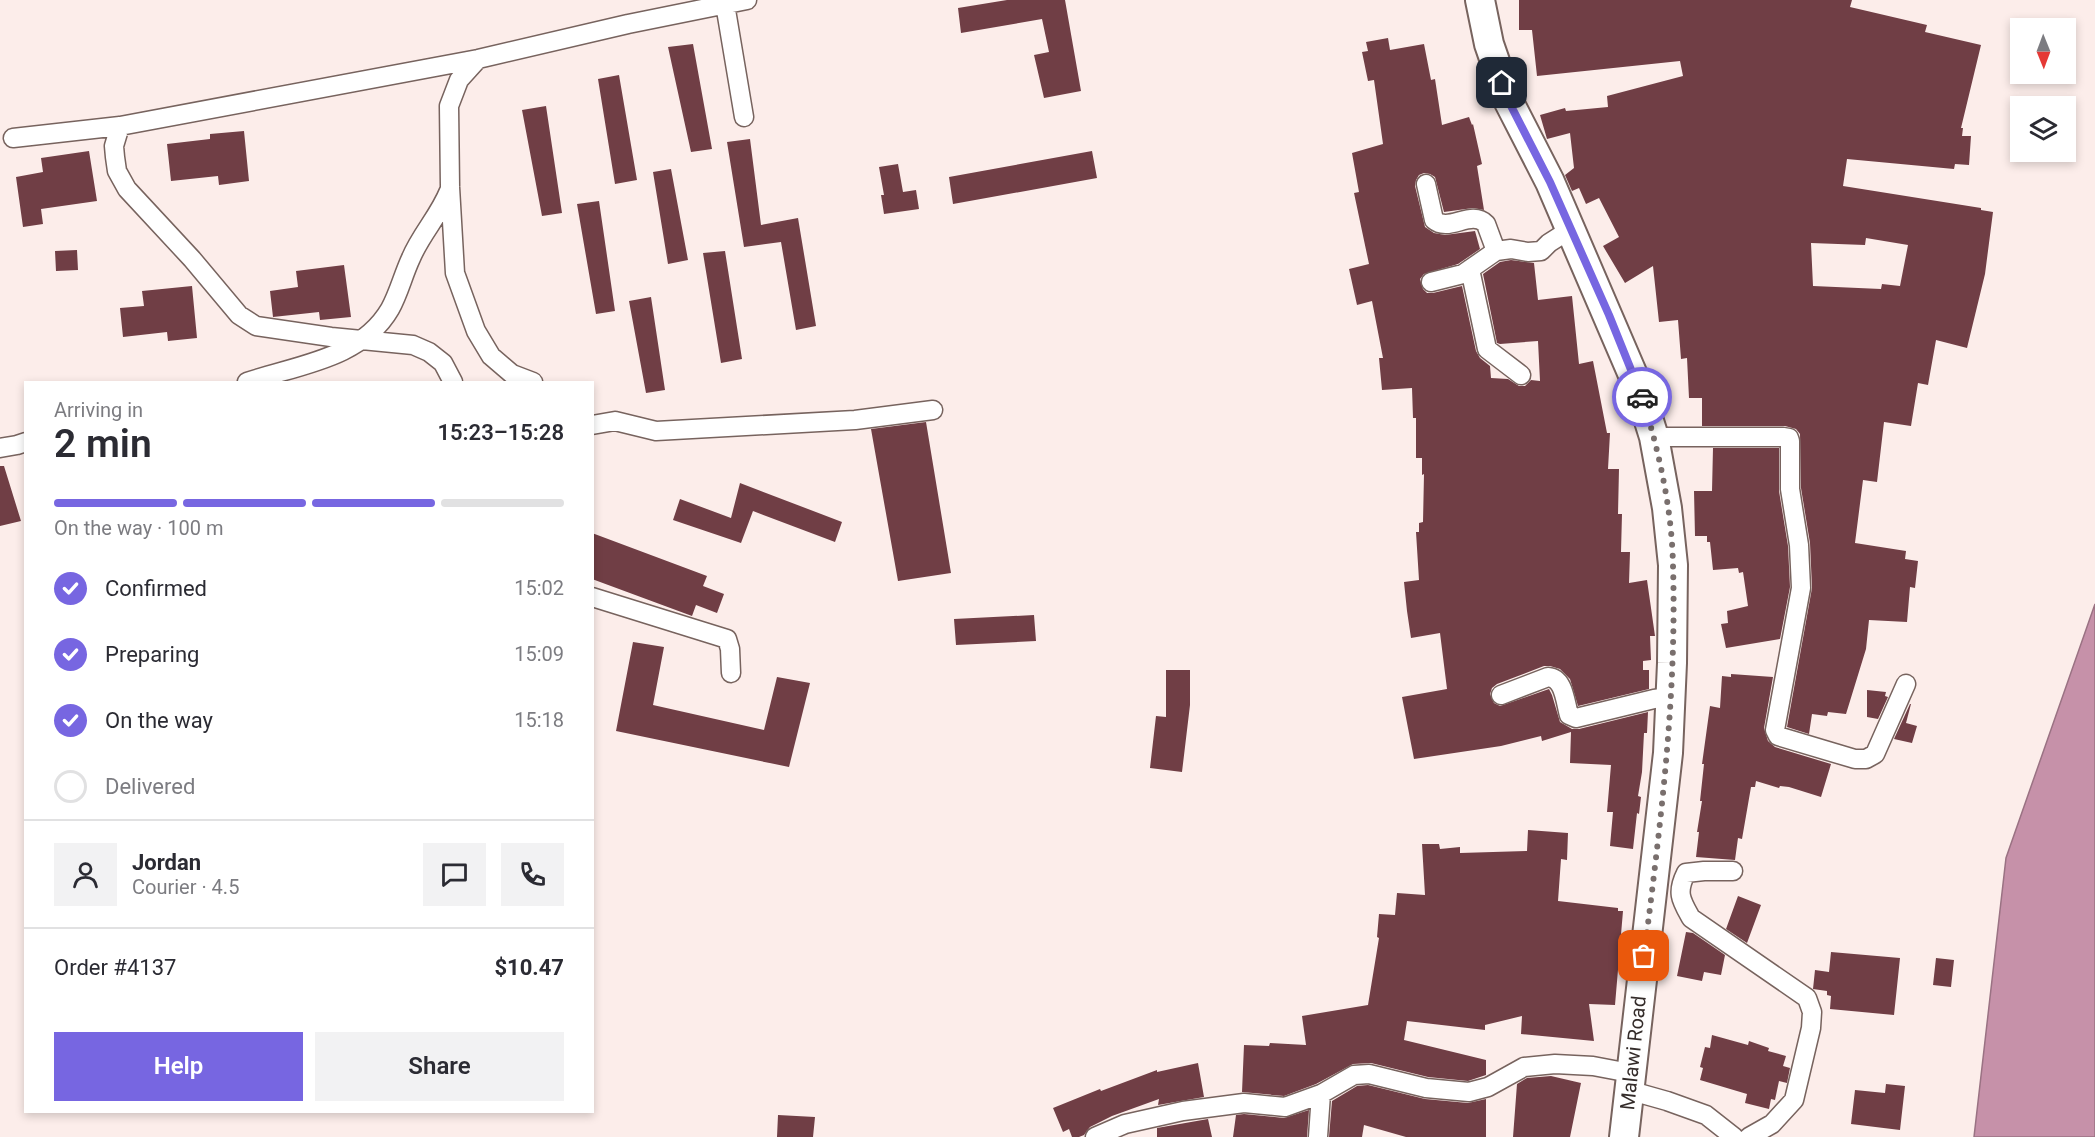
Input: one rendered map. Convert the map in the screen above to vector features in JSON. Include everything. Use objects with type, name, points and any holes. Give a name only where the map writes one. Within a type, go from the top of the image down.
[{"type":"main road","name":"Malawi Road","points":[[1480,0],[1489,44],[1509,102],[1550,182],[1639,389],[1654,436],[1667,508],[1673,565],[1668,753],[1624,1137]]},
{"type":"street","points":[[13,138],[120,126],[478,59],[628,24],[747,0]]},
{"type":"street","points":[[725,4],[744,117]]},
{"type":"street","points":[[478,59],[459,80],[449,106],[450,188],[455,273],[476,331],[491,356],[512,374],[530,381]]},
{"type":"street","points":[[120,126],[114,146],[114,158],[117,171],[127,189],[192,259],[239,315],[256,326],[331,337],[412,345],[429,352],[443,363],[452,381]]},
{"type":"street","points":[[1426,184],[1434,220],[1444,224],[1476,218],[1483,220],[1496,251]]},
{"type":"street","points":[[250,381],[323,359],[365,339],[389,311],[411,257],[442,209],[450,188]]},
{"type":"street","points":[[1431,282],[1454,277],[1496,251],[1511,249],[1537,252],[1571,229]]},
{"type":"street","points":[[1470,269],[1487,349],[1521,375]]},
{"type":"street","points":[[594,411],[615,421],[656,431],[855,420],[933,410]]},
{"type":"street","points":[[594,424],[615,421]]},
{"type":"street","points":[[1654,436],[1789,438],[1790,489],[1799,545],[1801,588],[1775,730],[1778,736],[1855,759],[1866,759],[1875,753],[1906,684]]},
{"type":"street","points":[[0,448],[24,443]]},
{"type":"street","points":[[594,598],[727,639],[730,649],[731,673]]},
{"type":"street","points":[[1501,695],[1548,678],[1555,678],[1560,682],[1569,715],[1576,718],[1654,699],[1670,698]]},
{"type":"street","points":[[1733,871],[1686,873],[1679,886],[1682,902],[1691,918],[1807,998],[1812,1012],[1812,1028],[1794,1100],[1772,1124],[1749,1137]]},
{"type":"street","points":[[1095,1137],[1125,1124],[1182,1110],[1244,1103],[1284,1107],[1321,1094],[1354,1075],[1369,1074],[1426,1088],[1469,1092],[1488,1087],[1524,1067],[1555,1064],[1593,1066],[1668,1101],[1706,1115],[1734,1137]]},
{"type":"street","points":[[1318,1137],[1321,1094]]},
{"type":"shaded area","points":[[2095,604],[2095,1137],[1974,1137],[2006,858]]},
{"type":"building","points":[[1007,0],[1065,0],[1081,91],[1044,98],[1034,55],[1049,52],[1042,19],[961,33],[958,8]]},
{"type":"building","points":[[1519,0],[1852,0],[1850,7],[1927,25],[1925,32],[1981,45],[1961,128],[1963,128],[1962,136],[1971,136],[1969,165],[1955,164],[1954,169],[1847,159],[1843,186],[1981,208],[1981,210],[1993,212],[1985,274],[1967,348],[1936,340],[1928,385],[1918,383],[1911,426],[1884,422],[1877,482],[1863,480],[1855,543],[1906,551],[1905,559],[1918,561],[1915,588],[1910,587],[1907,622],[1869,620],[1866,649],[1846,714],[1828,712],[1827,716],[1812,714],[1809,734],[1787,727],[1812,588],[1810,543],[1801,488],[1800,434],[1796,429],[1785,426],[1702,426],[1702,398],[1689,398],[1687,358],[1681,359],[1678,320],[1659,322],[1653,266],[1625,283],[1603,246],[1619,237],[1599,198],[1586,204],[1579,188],[1572,191],[1565,175],[1574,168],[1570,133],[1547,139],[1540,115],[1565,108],[1566,111],[1608,107],[1607,96],[1683,76],[1680,61],[1537,76],[1532,30],[1519,30]],"holes":[[[1866,238],[1908,245],[1900,286],[1882,284],[1881,289],[1813,286],[1811,243],[1865,245]]]},
{"type":"building","points":[[1388,38],[1390,50],[1424,44],[1431,80],[1435,79],[1442,125],[1469,117],[1473,124],[1482,164],[1477,166],[1484,210],[1473,208],[1444,212],[1435,177],[1424,173],[1416,180],[1415,186],[1425,227],[1434,233],[1445,235],[1475,231],[1480,249],[1458,264],[1424,274],[1420,279],[1423,289],[1427,293],[1433,293],[1462,286],[1476,351],[1480,358],[1490,366],[1491,378],[1508,379],[1519,386],[1525,386],[1531,380],[1540,381],[1538,341],[1497,343],[1483,274],[1500,262],[1511,260],[1534,263],[1538,300],[1572,296],[1579,364],[1593,361],[1607,433],[1610,433],[1608,469],[1619,469],[1618,514],[1622,514],[1621,552],[1630,552],[1629,583],[1647,580],[1655,636],[1650,636],[1651,660],[1643,661],[1643,670],[1649,670],[1649,689],[1578,706],[1570,679],[1560,669],[1544,666],[1497,684],[1492,688],[1490,694],[1494,703],[1500,706],[1549,689],[1560,722],[1572,729],[1648,712],[1638,796],[1641,797],[1633,849],[1610,846],[1613,812],[1607,812],[1611,765],[1570,763],[1571,732],[1542,741],[1541,736],[1501,746],[1414,759],[1402,697],[1447,689],[1440,633],[1411,638],[1407,611],[1404,582],[1419,580],[1416,532],[1419,532],[1419,523],[1423,522],[1422,458],[1416,458],[1416,418],[1413,418],[1412,388],[1382,390],[1379,358],[1383,358],[1372,301],[1357,305],[1349,269],[1369,264],[1354,193],[1359,192],[1352,153],[1383,144],[1374,80],[1368,81],[1362,52],[1368,51],[1366,42]]},
{"type":"building","points":[[693,44],[712,149],[691,152],[668,47]]},
{"type":"building","points":[[619,75],[637,180],[615,184],[598,79]]},
{"type":"building","points":[[546,106],[562,213],[542,216],[522,110]]},
{"type":"building","points":[[244,131],[249,181],[219,185],[218,176],[171,181],[167,144],[210,139],[210,134]]},
{"type":"building","points":[[750,139],[761,225],[798,218],[816,326],[796,330],[781,242],[744,247],[727,142]]},
{"type":"building","points":[[89,151],[97,201],[41,209],[43,224],[23,227],[16,177],[43,172],[41,158]]},
{"type":"building","points":[[1092,151],[1097,178],[953,204],[949,177]]},
{"type":"building","points":[[898,164],[903,192],[916,190],[919,209],[884,214],[881,195],[884,195],[879,167]]},
{"type":"building","points":[[671,169],[688,260],[668,264],[653,172]]},
{"type":"building","points":[[599,201],[615,311],[596,314],[577,204]]},
{"type":"building","points":[[77,250],[78,270],[56,271],[55,251]]},
{"type":"building","points":[[725,251],[742,359],[721,363],[703,253]]},
{"type":"building","points":[[344,265],[351,317],[320,320],[319,312],[273,317],[270,291],[298,287],[296,271]]},
{"type":"building","points":[[192,286],[197,338],[168,341],[167,332],[123,337],[120,308],[144,306],[142,291]]},
{"type":"building","points":[[651,297],[665,390],[646,393],[629,301]]},
{"type":"building","points":[[926,422],[951,573],[898,581],[871,429]]},
{"type":"building","points":[[1713,448],[1779,448],[1779,491],[1788,546],[1790,587],[1780,639],[1726,648],[1721,624],[1728,623],[1727,611],[1748,606],[1743,572],[1739,573],[1738,568],[1713,570],[1710,542],[1707,542],[1707,536],[1695,536],[1694,491],[1712,491]]},
{"type":"building","points":[[0,466],[4,466],[21,521],[0,526]]},
{"type":"building","points":[[740,483],[842,522],[835,542],[753,511],[741,543],[673,520],[680,499],[731,518]]},
{"type":"building","points":[[594,534],[707,576],[703,586],[724,594],[717,613],[696,605],[692,616],[594,580]]},
{"type":"building","points":[[1034,615],[1036,641],[956,645],[954,619]]},
{"type":"building","points":[[633,642],[664,647],[653,705],[764,730],[777,677],[810,683],[789,767],[616,731]]},
{"type":"building","points":[[1166,670],[1190,670],[1190,705],[1182,772],[1150,768],[1156,716],[1166,717]]},
{"type":"building","points":[[1731,674],[1773,677],[1764,728],[1768,741],[1775,747],[1831,764],[1821,797],[1789,787],[1780,786],[1779,788],[1756,781],[1755,787],[1751,787],[1742,839],[1738,838],[1735,860],[1696,857],[1702,801],[1700,801],[1704,764],[1702,764],[1710,706],[1720,708],[1722,676],[1731,677]]},
{"type":"building","points":[[1867,690],[1886,692],[1885,696],[1888,697],[1878,719],[1867,717]]},
{"type":"building","points":[[1910,704],[1906,723],[1917,726],[1912,743],[1894,739]]},
{"type":"building","points":[[1528,830],[1568,833],[1567,860],[1561,859],[1558,901],[1618,908],[1618,911],[1623,911],[1615,1005],[1589,1004],[1594,1041],[1521,1034],[1522,1016],[1485,1025],[1485,1030],[1407,1021],[1404,1040],[1486,1060],[1486,1075],[1468,1081],[1428,1077],[1371,1063],[1353,1064],[1316,1084],[1284,1096],[1242,1092],[1244,1045],[1269,1046],[1270,1043],[1306,1045],[1302,1016],[1368,1005],[1379,938],[1377,937],[1379,914],[1395,915],[1397,893],[1425,895],[1422,844],[1439,844],[1440,849],[1460,847],[1460,853],[1527,851]]},
{"type":"building","points":[[1738,896],[1761,905],[1747,943],[1726,929]]},
{"type":"building","points":[[1686,932],[1693,933],[1725,955],[1721,975],[1704,972],[1702,981],[1677,976]]},
{"type":"building","points":[[1831,952],[1900,958],[1894,1015],[1830,1009],[1831,996],[1827,995],[1827,991],[1813,989],[1815,970],[1829,972]]},
{"type":"building","points":[[1936,958],[1954,960],[1951,987],[1933,985]]},
{"type":"building","points":[[1712,1035],[1748,1045],[1749,1041],[1769,1048],[1768,1051],[1786,1056],[1783,1066],[1790,1068],[1787,1083],[1779,1081],[1775,1100],[1771,1099],[1769,1109],[1745,1103],[1747,1094],[1700,1080],[1703,1068],[1700,1067],[1705,1047],[1710,1048]]},
{"type":"building","points":[[1198,1063],[1204,1097],[1158,1105],[1159,1099],[1112,1116],[1090,1127],[1084,1135],[1079,1137],[1072,1137],[1069,1129],[1063,1132],[1053,1108],[1157,1070],[1157,1072]]},
{"type":"building","points":[[1551,1076],[1581,1083],[1570,1137],[1513,1137],[1517,1084],[1527,1078]]},
{"type":"building","points":[[1886,1084],[1905,1086],[1900,1130],[1851,1124],[1855,1090],[1885,1093]]},
{"type":"building","points":[[1368,1085],[1425,1099],[1468,1103],[1486,1099],[1486,1137],[1406,1137],[1364,1125],[1362,1137],[1329,1137],[1332,1101],[1357,1086]]},
{"type":"building","points":[[1309,1110],[1307,1137],[1233,1137],[1236,1115],[1284,1118]]},
{"type":"building","points":[[778,1115],[815,1117],[813,1137],[777,1137]]},
{"type":"building","points":[[1208,1119],[1212,1137],[1157,1137],[1157,1128]]},
{"type":"way so far","points":[[1642,397],[1654,436],[1667,508],[1673,565],[1668,753],[1644,956]]},
{"type":"route","points":[[1502,83],[1509,102],[1550,182],[1609,315],[1642,397]]}]
